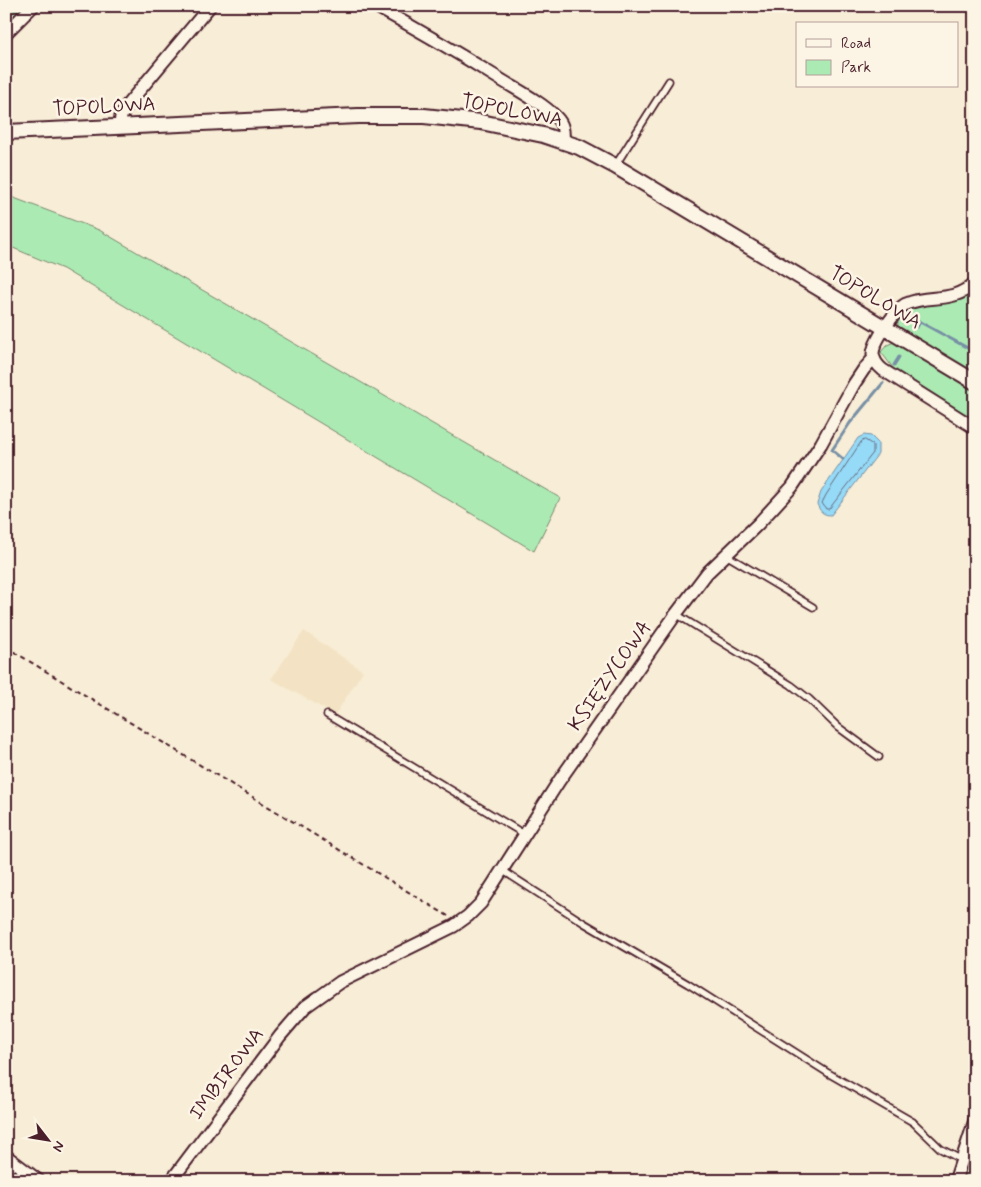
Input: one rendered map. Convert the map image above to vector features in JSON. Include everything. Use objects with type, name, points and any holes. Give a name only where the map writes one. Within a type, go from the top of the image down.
[{"type":"street","points":[[6,33],[33,6]]},
{"type":"street","points":[[120,126],[124,110],[210,6]]},
{"type":"street","points":[[376,6],[537,102],[556,117],[561,124],[564,132],[563,141]]},
{"type":"street","name":"TOPOLOWA","points":[[6,132],[400,115],[481,122],[524,130],[563,141],[615,166],[975,382]]},
{"type":"street","name":"KSIĘŻYCOWA","points":[[319,996],[340,982],[457,925],[481,903],[524,834],[676,614],[707,573],[758,524],[797,480],[830,430],[854,384],[874,358],[874,350],[894,314],[904,305],[957,294],[975,283]]},
{"type":"street","points":[[874,358],[883,370],[975,428]]},
{"type":"street","name":"IMBIROWA","points":[[171,1181],[290,1024],[305,1007],[319,996]]},
{"type":"street","points":[[955,1181],[975,1120]]},
{"type":"street","points":[[11,1159],[39,1181]]},
{"type":"lane","points":[[615,166],[669,81]]},
{"type":"lane","points":[[726,554],[813,607]]},
{"type":"lane","points":[[676,614],[791,685],[838,727],[879,757]]},
{"type":"lane","points":[[327,715],[524,834]]},
{"type":"lane","points":[[502,870],[584,923],[688,984],[828,1074],[913,1122],[941,1150],[962,1160]]},
{"type":"lane","points":[[6,1176],[11,1159]]},
{"type":"path","points":[[6,647],[432,906],[451,918],[457,925]]},
{"type":"shaded area","points":[[304,631],[363,671],[335,715],[271,679]]},
{"type":"green space","points":[[6,6],[33,6],[6,28]]},
{"type":"green space","points":[[6,195],[99,230],[560,498],[534,551],[63,269],[6,245]]},
{"type":"green space","points":[[975,291],[975,375],[898,328],[899,318],[906,309],[959,300]]},
{"type":"green space","points":[[894,342],[975,392],[975,420],[893,368],[881,352],[887,345]]},
{"type":"green space","points":[[975,1144],[975,1181],[963,1181]]},
{"type":"water","points":[[864,435],[871,436],[878,443],[878,454],[831,515],[823,513],[817,504],[821,492],[858,438]]},
{"type":"waterway","points":[[907,317],[920,322],[975,352]]},
{"type":"waterway","points":[[917,327],[920,322]]},
{"type":"waterway","points":[[894,365],[899,357]]},
{"type":"waterway","points":[[843,459],[832,450],[850,423],[883,383]]}]
